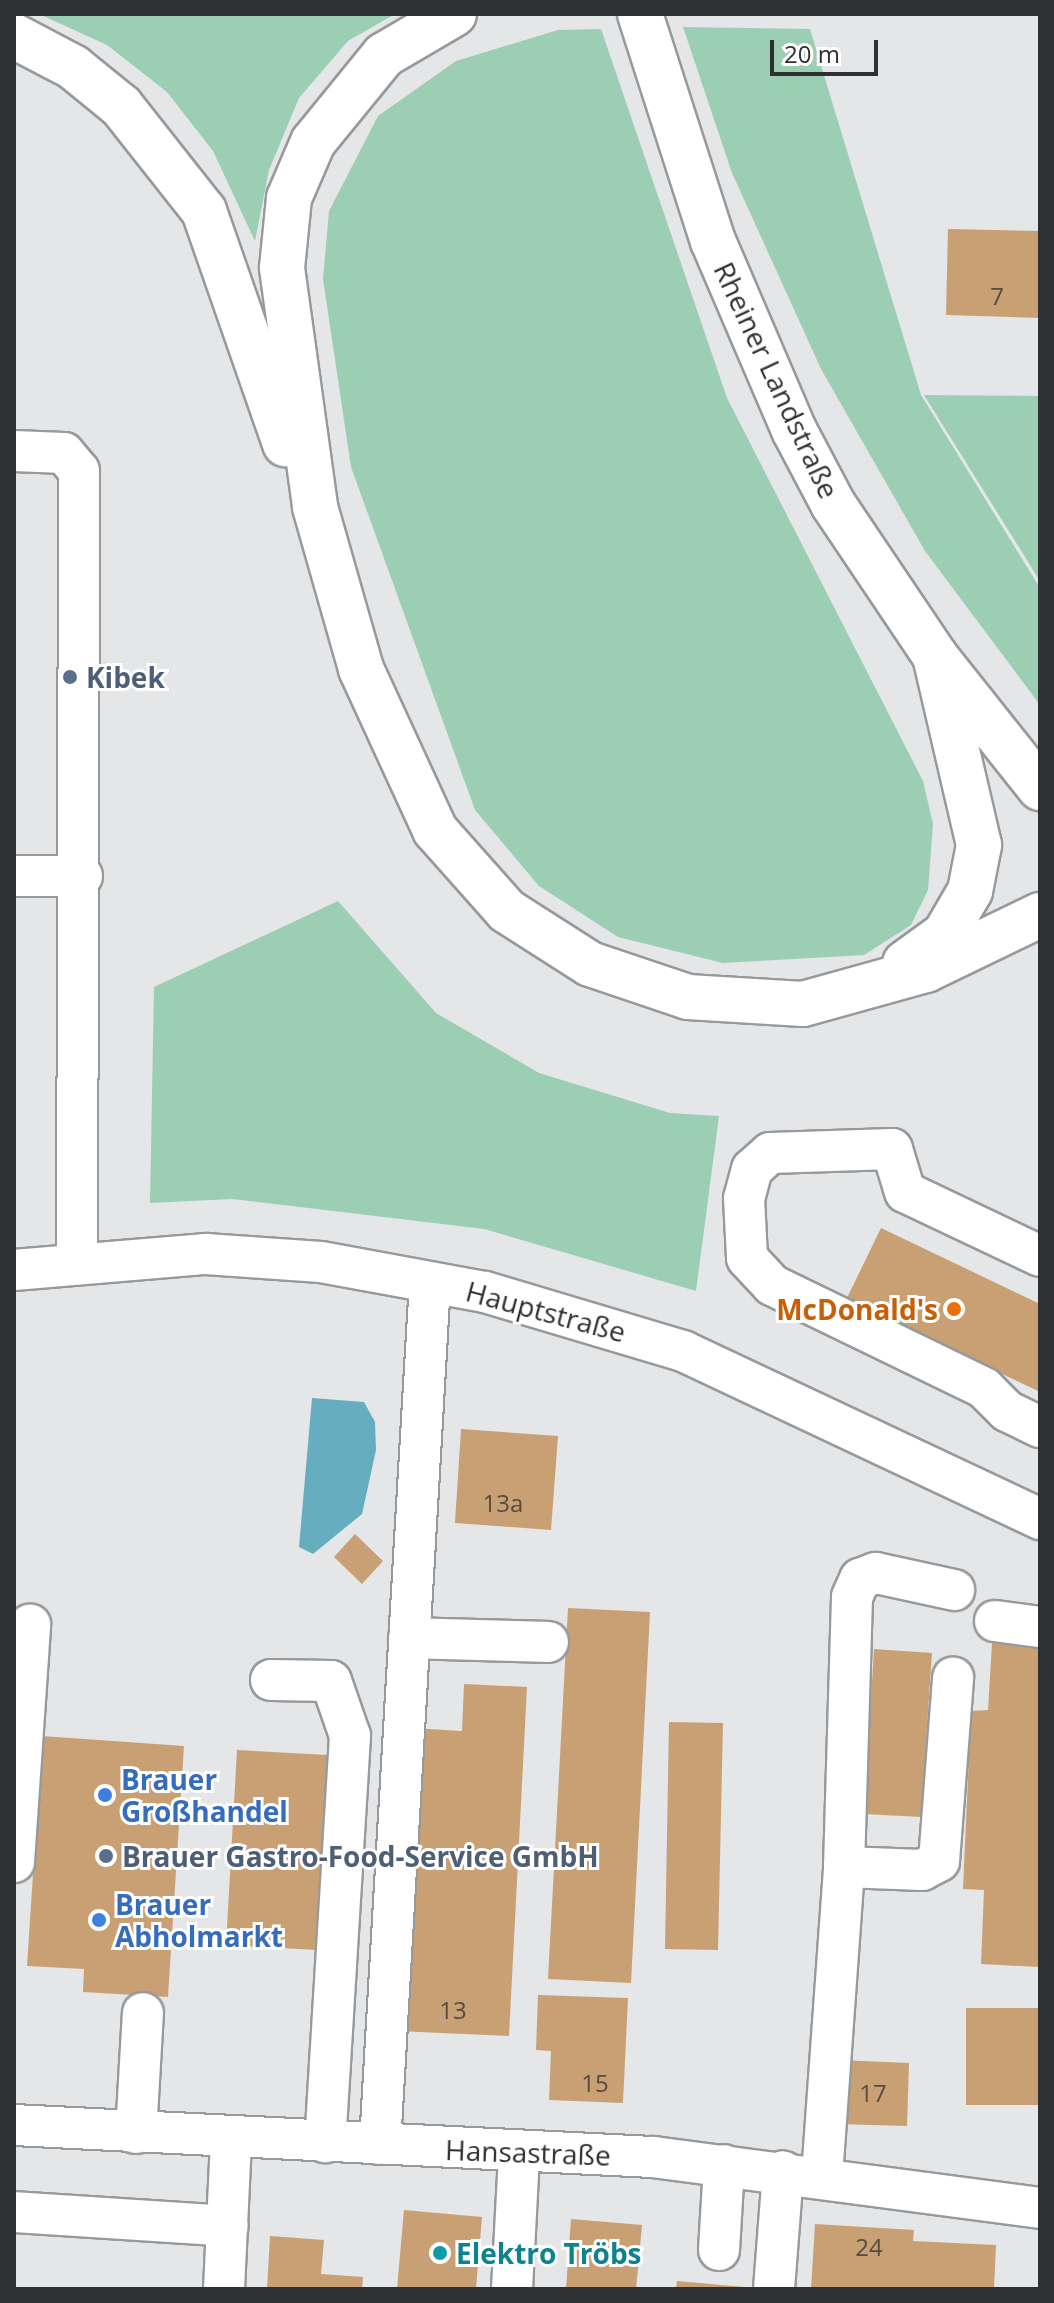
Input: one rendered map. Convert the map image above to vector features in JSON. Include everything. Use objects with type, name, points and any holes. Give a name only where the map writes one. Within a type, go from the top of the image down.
[{"type":"main road","points":[[454,14],[384,55],[353,88],[313,142],[289,198],[282,268],[315,507],[361,669],[435,830],[507,911],[590,964],[688,997],[803,1004],[926,970],[1040,915]]},
{"type":"main road","name":"Rheiner Landstraße","points":[[640,14],[659,85],[713,241],[794,430],[833,504],[935,656],[1040,788]]},
{"type":"main road","points":[[14,36],[73,67],[121,106],[204,211],[282,436],[315,507]]},
{"type":"main road","points":[[803,1004],[918,958],[945,934],[970,891],[979,845],[935,656]]},
{"type":"street","points":[[14,451],[64,453],[79,471],[82,876],[77,1263]]},
{"type":"street","points":[[14,876],[82,876]]},
{"type":"street","points":[[1040,1256],[905,1192],[892,1149],[770,1153],[752,1169],[744,1198],[747,1258],[772,1285],[984,1388],[1007,1411],[1040,1427]]},
{"type":"street","name":"Hauptstraße","points":[[14,1270],[206,1254],[321,1262],[430,1282],[591,1320],[683,1351],[1040,1519]]},
{"type":"street","points":[[380,2144],[430,1282]]},
{"type":"street","points":[[822,2176],[844,1867],[852,1597],[860,1579],[876,1573],[954,1590]]},
{"type":"street","points":[[995,1621],[1040,1627]]},
{"type":"street","points":[[14,1862],[30,1625]]},
{"type":"street","points":[[409,1638],[548,1642]]},
{"type":"street","points":[[844,1867],[922,1870],[939,1861],[953,1678]]},
{"type":"street","points":[[271,1680],[331,1681],[350,1736],[325,2142]]},
{"type":"street","points":[[136,2133],[143,2013]]},
{"type":"street","name":"Hansastraße","points":[[14,2125],[724,2165],[1040,2208]]},
{"type":"street","points":[[224,2289],[231,2138]]},
{"type":"street","points":[[512,2289],[519,2155]]},
{"type":"street","points":[[719,2250],[724,2165]]},
{"type":"street","points":[[774,2289],[783,2171]]},
{"type":"street","points":[[14,2212],[228,2226]]},
{"type":"green space","points":[[39,14],[395,14],[348,41],[299,98],[269,170],[255,241],[213,151],[167,92],[107,45]]},
{"type":"green space","points":[[683,27],[810,29],[921,395],[1040,588],[1040,705],[925,551],[821,369],[732,173]]},
{"type":"green space","points":[[601,29],[727,398],[923,781],[933,824],[928,890],[911,925],[864,955],[723,963],[618,937],[539,886],[475,810],[351,467],[323,279],[329,211],[378,116],[456,61],[558,30]]},
{"type":"green space","points":[[924,395],[1040,396],[1040,581]]},
{"type":"green space","points":[[338,901],[436,1013],[539,1073],[670,1113],[719,1116],[696,1291],[484,1229],[232,1199],[150,1203],[154,987]]},
{"type":"water","points":[[312,1398],[364,1402],[375,1422],[376,1450],[362,1514],[313,1554],[299,1547]]},
{"type":"building","points":[[948,229],[1040,231],[1040,318],[946,315]]},
{"type":"building","points":[[881,1228],[1040,1304],[1038,1391],[846,1300]]},
{"type":"building","points":[[461,1429],[558,1436],[551,1530],[455,1523]]},
{"type":"building","points":[[355,1534],[383,1561],[362,1584],[334,1557]]},
{"type":"building","points":[[568,1608],[650,1612],[631,1983],[548,1979]]},
{"type":"building","points":[[992,1643],[1040,1646],[1040,1967],[981,1964],[984,1890],[963,1889],[971,1711],[988,1710]]},
{"type":"building","points":[[874,1649],[932,1653],[921,1817],[864,1814]]},
{"type":"building","points":[[464,1684],[527,1687],[509,2036],[397,2031],[412,1728],[462,1731]]},
{"type":"building","points":[[669,1722],[723,1723],[718,1950],[665,1949]]},
{"type":"building","name":"Brauer Gastro-Food-Service GmbH","points":[[42,1736],[184,1746],[168,1997],[83,1992],[84,1969],[27,1966]]},
{"type":"building","points":[[237,1750],[328,1755],[317,1950],[226,1945]]},
{"type":"building","points":[[538,1995],[628,1998],[623,2103],[549,2100],[551,2051],[536,2050]]},
{"type":"building","points":[[966,2008],[1040,2008],[1040,2105],[966,2105]]},
{"type":"building","points":[[839,2060],[909,2063],[907,2126],[838,2124]]},
{"type":"building","name":"Elektro Tröbs","points":[[404,2210],[482,2217],[476,2289],[397,2289]]},
{"type":"building","points":[[571,2219],[642,2225],[636,2289],[566,2289]]},
{"type":"building","points":[[815,2224],[914,2230],[913,2241],[996,2245],[994,2289],[811,2289]]},
{"type":"building","points":[[270,2236],[324,2240],[321,2274],[363,2277],[362,2289],[267,2289]]},
{"type":"building","points":[[677,2281],[744,2287],[744,2289],[676,2289]]},
{"type":"place","name":"Kibek","points":[[70,677]]},
{"type":"place","name":"McDonald's","points":[[954,1309]]},
{"type":"place","name":"Brauer Großhandel","points":[[105,1795]]},
{"type":"place","name":"Brauer Gastro-Food-Service GmbH","points":[[106,1856]]},
{"type":"place","name":"Brauer Abholmarkt","points":[[99,1920]]},
{"type":"place","name":"Elektro Tröbs","points":[[440,2253]]}]
